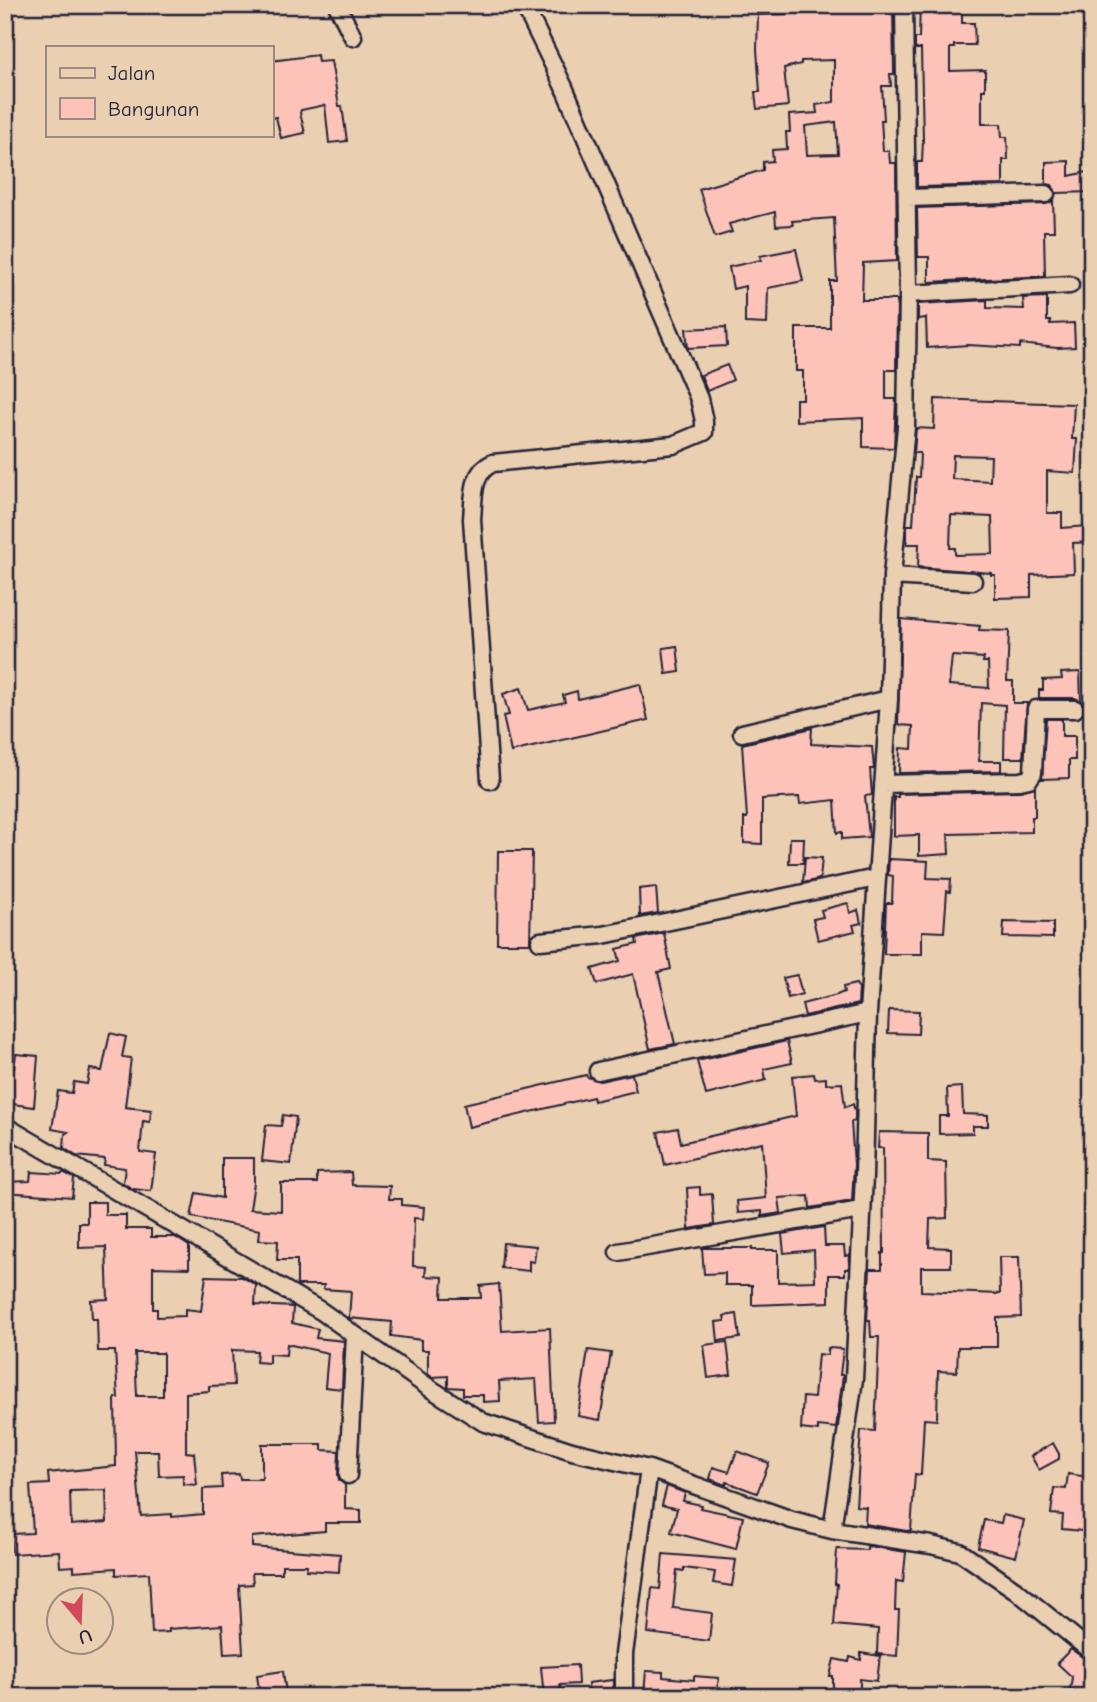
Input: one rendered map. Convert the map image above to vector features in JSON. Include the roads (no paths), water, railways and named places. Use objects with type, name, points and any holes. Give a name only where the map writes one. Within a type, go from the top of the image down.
[{"type":"street","points":[[337,5],[353,37]]},
{"type":"street","points":[[490,779],[472,519],[475,482],[484,467],[493,463],[673,445],[704,432],[699,399],[585,135],[524,5]]},
{"type":"street","points":[[832,1530],[854,1378],[869,1013],[889,699],[891,576],[906,427],[908,294],[904,5]]},
{"type":"street","points":[[907,198],[1046,194]]},
{"type":"street","points":[[908,294],[1070,285]]},
{"type":"street","points":[[891,576],[973,581]]},
{"type":"street","points":[[742,733],[889,699]]},
{"type":"street","points":[[883,784],[1029,779],[1033,773],[1036,709],[1075,709]]},
{"type":"street","points":[[540,941],[603,935],[876,878]]},
{"type":"street","points":[[598,1072],[869,1013]]},
{"type":"street","points":[[5,1126],[321,1311],[431,1389],[483,1422],[572,1451],[649,1469],[792,1520],[832,1530],[960,1552],[1017,1591],[1092,1652]]},
{"type":"street","points":[[618,1252],[861,1210]]},
{"type":"street","points":[[348,1475],[355,1335]]},
{"type":"street","points":[[624,1697],[624,1654],[649,1469]]}]
